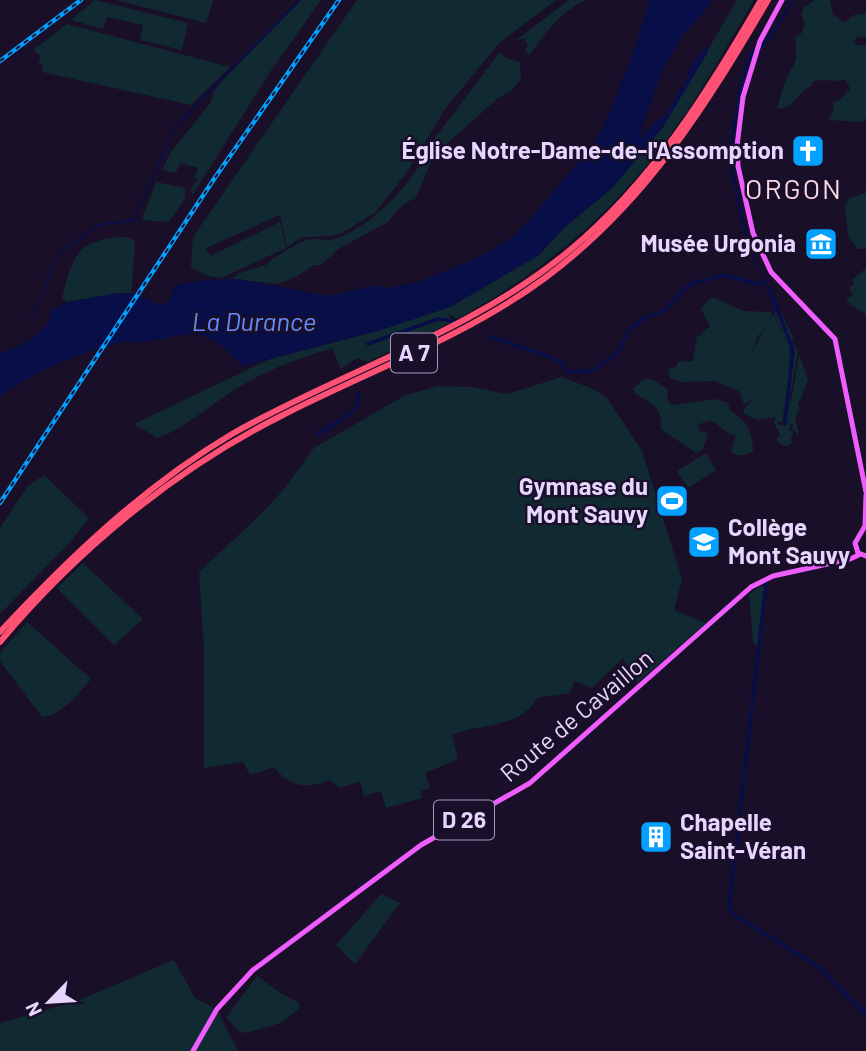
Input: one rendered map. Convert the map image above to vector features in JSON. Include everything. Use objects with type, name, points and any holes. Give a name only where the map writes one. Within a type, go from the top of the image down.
[{"type":"highway","name":"A 7","points":[[0,632],[78,552],[113,521],[219,442],[276,411],[474,316],[540,274],[569,251],[625,197],[668,146],[713,80],[761,0]]},
{"type":"highway","name":"A 7","points":[[0,642],[82,557],[153,496],[194,467],[282,415],[476,322],[524,292],[573,256],[616,216],[673,150],[720,81],[768,0]]},
{"type":"main road","points":[[782,0],[759,44],[743,97],[736,152],[737,166],[752,233],[774,278],[832,334],[838,352],[866,494],[865,532],[857,536],[855,547],[864,556]]},
{"type":"main road","name":"Route de Cavaillon","points":[[835,561],[849,555],[855,547]]},
{"type":"main road","name":"Route de Cavaillon","points":[[193,1051],[228,995],[266,959],[421,845],[530,783],[751,587],[773,576],[864,556]]},
{"type":"shaded area","points":[[95,0],[188,23],[182,50],[140,40],[143,25],[107,17],[103,29],[71,20]]},
{"type":"shaded area","points":[[116,0],[213,0],[206,23]]},
{"type":"shaded area","points":[[301,0],[321,0],[270,72],[192,196],[191,188],[199,179],[194,178],[198,168],[181,163],[175,173],[162,170],[171,152],[211,102],[213,92],[231,70]]},
{"type":"shaded area","points":[[357,0],[556,0],[499,43],[445,109],[407,172],[376,212],[342,233],[302,237],[287,247],[280,215],[206,248],[210,256],[280,222],[286,248],[221,278],[205,275],[191,267],[193,237]]},
{"type":"shaded area","points":[[569,0],[585,0],[554,24],[530,55],[525,51],[528,45],[524,38],[514,42]]},
{"type":"shaded area","points":[[737,0],[754,0],[677,126],[647,165],[605,211],[535,270],[457,319],[448,313],[452,322],[367,362],[357,358],[341,369],[332,348],[259,376],[168,434],[157,438],[134,424],[270,359],[381,330],[450,307],[539,255],[564,228],[613,187],[663,127]]},
{"type":"shaded area","points":[[815,0],[830,0],[833,14],[842,22],[854,15],[866,13],[866,38],[856,36],[852,42],[866,45],[866,117],[863,122],[829,120],[834,108],[833,103],[850,89],[846,80],[813,81],[792,103],[777,109],[784,84],[796,60],[796,36],[801,34],[805,24],[801,14],[804,7]]},
{"type":"shaded area","points":[[67,24],[230,67],[191,105],[42,72],[43,66],[38,62],[41,56],[33,50]]},
{"type":"shaded area","points":[[499,53],[520,62],[521,79],[512,90],[498,98],[440,150],[431,162],[415,199],[397,210],[388,222],[340,248],[321,265],[314,265],[298,276],[277,284],[232,279],[240,273],[266,265],[303,241],[338,238],[380,211],[416,171],[431,143]]},
{"type":"shaded area","points":[[156,182],[185,188],[185,198],[169,222],[142,220]]},
{"type":"shaded area","points":[[866,193],[866,249],[858,249],[848,237],[845,205],[850,198]]},
{"type":"shaded area","points":[[128,237],[135,244],[131,293],[68,302],[62,298],[70,270],[80,251],[98,241]]},
{"type":"shaded area","points":[[866,268],[866,315],[846,301],[853,294],[849,289],[854,283],[852,280]]},
{"type":"shaded area","points":[[715,298],[743,311],[772,312],[769,322],[773,314],[785,338],[774,313],[781,313],[794,339],[790,343],[789,378],[782,422],[777,424],[786,426],[793,343],[798,351],[787,415],[799,354],[808,380],[798,402],[799,411],[795,417],[799,436],[791,424],[789,429],[793,432],[790,445],[784,446],[777,441],[777,437],[781,436],[774,423],[776,417],[757,420],[744,414],[744,409],[754,398],[744,405],[740,392],[715,381],[682,382],[670,378],[668,369],[676,367],[678,362],[693,361],[697,336],[710,326],[701,309],[709,299]],"holes":[[[766,326],[752,352],[758,336]]]},
{"type":"shaded area","points":[[562,377],[593,389],[607,398],[642,451],[682,579],[674,610],[706,623],[637,683],[623,658],[592,688],[574,681],[570,693],[537,698],[530,708],[510,720],[452,735],[458,759],[425,773],[430,788],[421,791],[422,798],[386,808],[381,791],[364,796],[360,781],[340,788],[330,780],[314,785],[299,785],[280,774],[274,767],[250,775],[243,762],[204,768],[204,650],[199,572],[259,516],[284,489],[314,448],[404,396],[437,386],[470,387],[507,394]]},
{"type":"shaded area","points":[[645,379],[654,380],[668,390],[667,400],[672,405],[715,399],[728,403],[730,411],[748,428],[753,452],[741,455],[733,453],[731,451],[736,435],[710,420],[698,425],[699,431],[708,433],[703,449],[696,453],[661,429],[657,409],[632,389]]},
{"type":"shaded area","points":[[706,453],[716,470],[688,488],[677,471]]},
{"type":"shaded area","points":[[44,475],[89,518],[71,541],[0,614],[0,528],[27,487]]},
{"type":"shaded area","points":[[83,563],[143,619],[114,645],[57,588]]},
{"type":"shaded area","points":[[761,586],[765,587],[757,647],[753,642],[749,594]]},
{"type":"shaded area","points":[[27,622],[91,679],[63,708],[42,717],[0,661],[0,653]]},
{"type":"shaded area","points":[[381,894],[400,903],[355,964],[336,945]]},
{"type":"shaded area","points":[[174,960],[195,998],[217,1010],[238,1051],[0,1051],[0,1023],[77,1001]]},
{"type":"shaded area","points":[[257,976],[299,1003],[299,1009],[281,1023],[245,1033],[239,1031],[226,1018]]},
{"type":"water","name":"La Durance","points":[[650,0],[713,0],[684,33],[662,72],[640,140],[655,122],[666,114],[690,68],[706,46],[708,52],[663,127],[647,147],[613,187],[564,228],[539,255],[450,307],[381,330],[244,366],[221,345],[205,336],[184,335],[148,342],[124,342],[59,364],[25,380],[0,397],[0,354],[29,341],[46,326],[53,310],[68,302],[131,293],[162,305],[169,302],[176,285],[205,280],[238,279],[321,295],[336,295],[373,285],[386,288],[415,283],[475,259],[497,247],[515,235],[591,147],[604,126],[630,62]]},
{"type":"water","points":[[790,0],[793,0],[780,25],[764,47],[752,55],[740,96],[732,147],[733,169],[746,229],[766,281],[780,308],[775,309],[743,229],[730,169],[729,146],[748,53],[762,43],[777,24]]},
{"type":"waterway","points":[[31,318],[42,297],[54,259],[98,225],[134,220],[176,126],[300,0]]},
{"type":"waterway","points":[[566,372],[589,371],[598,367],[617,353],[631,328],[645,318],[665,310],[693,283],[724,275],[757,284],[765,282]]},
{"type":"waterway","points":[[776,306],[793,350],[785,423]]},
{"type":"waterway","points":[[368,344],[438,319],[455,321]]},
{"type":"waterway","points":[[491,337],[553,358],[562,364],[565,370]]},
{"type":"waterway","points":[[317,435],[351,413],[356,407],[358,394]]},
{"type":"waterway","points":[[766,583],[729,908],[734,915],[819,967],[866,1015]]},
{"type":"railway","points":[[0,61],[81,0]]},
{"type":"railway","points":[[0,503],[214,179],[339,0]]},
{"type":"place","name":"Église Notre-Dame-de-l'Assomption","points":[[808,151]]},
{"type":"place","name":"Musée Urgonia","points":[[821,244]]},
{"type":"place","name":"Gymnase du Mont Sauvy","points":[[672,501]]},
{"type":"place","name":"Collège Mont Sauvy","points":[[704,542]]},
{"type":"place","name":"Chapelle Saint-Véran","points":[[656,837]]},
{"type":"district","name":"ORGON","points":[[794,189]]}]
